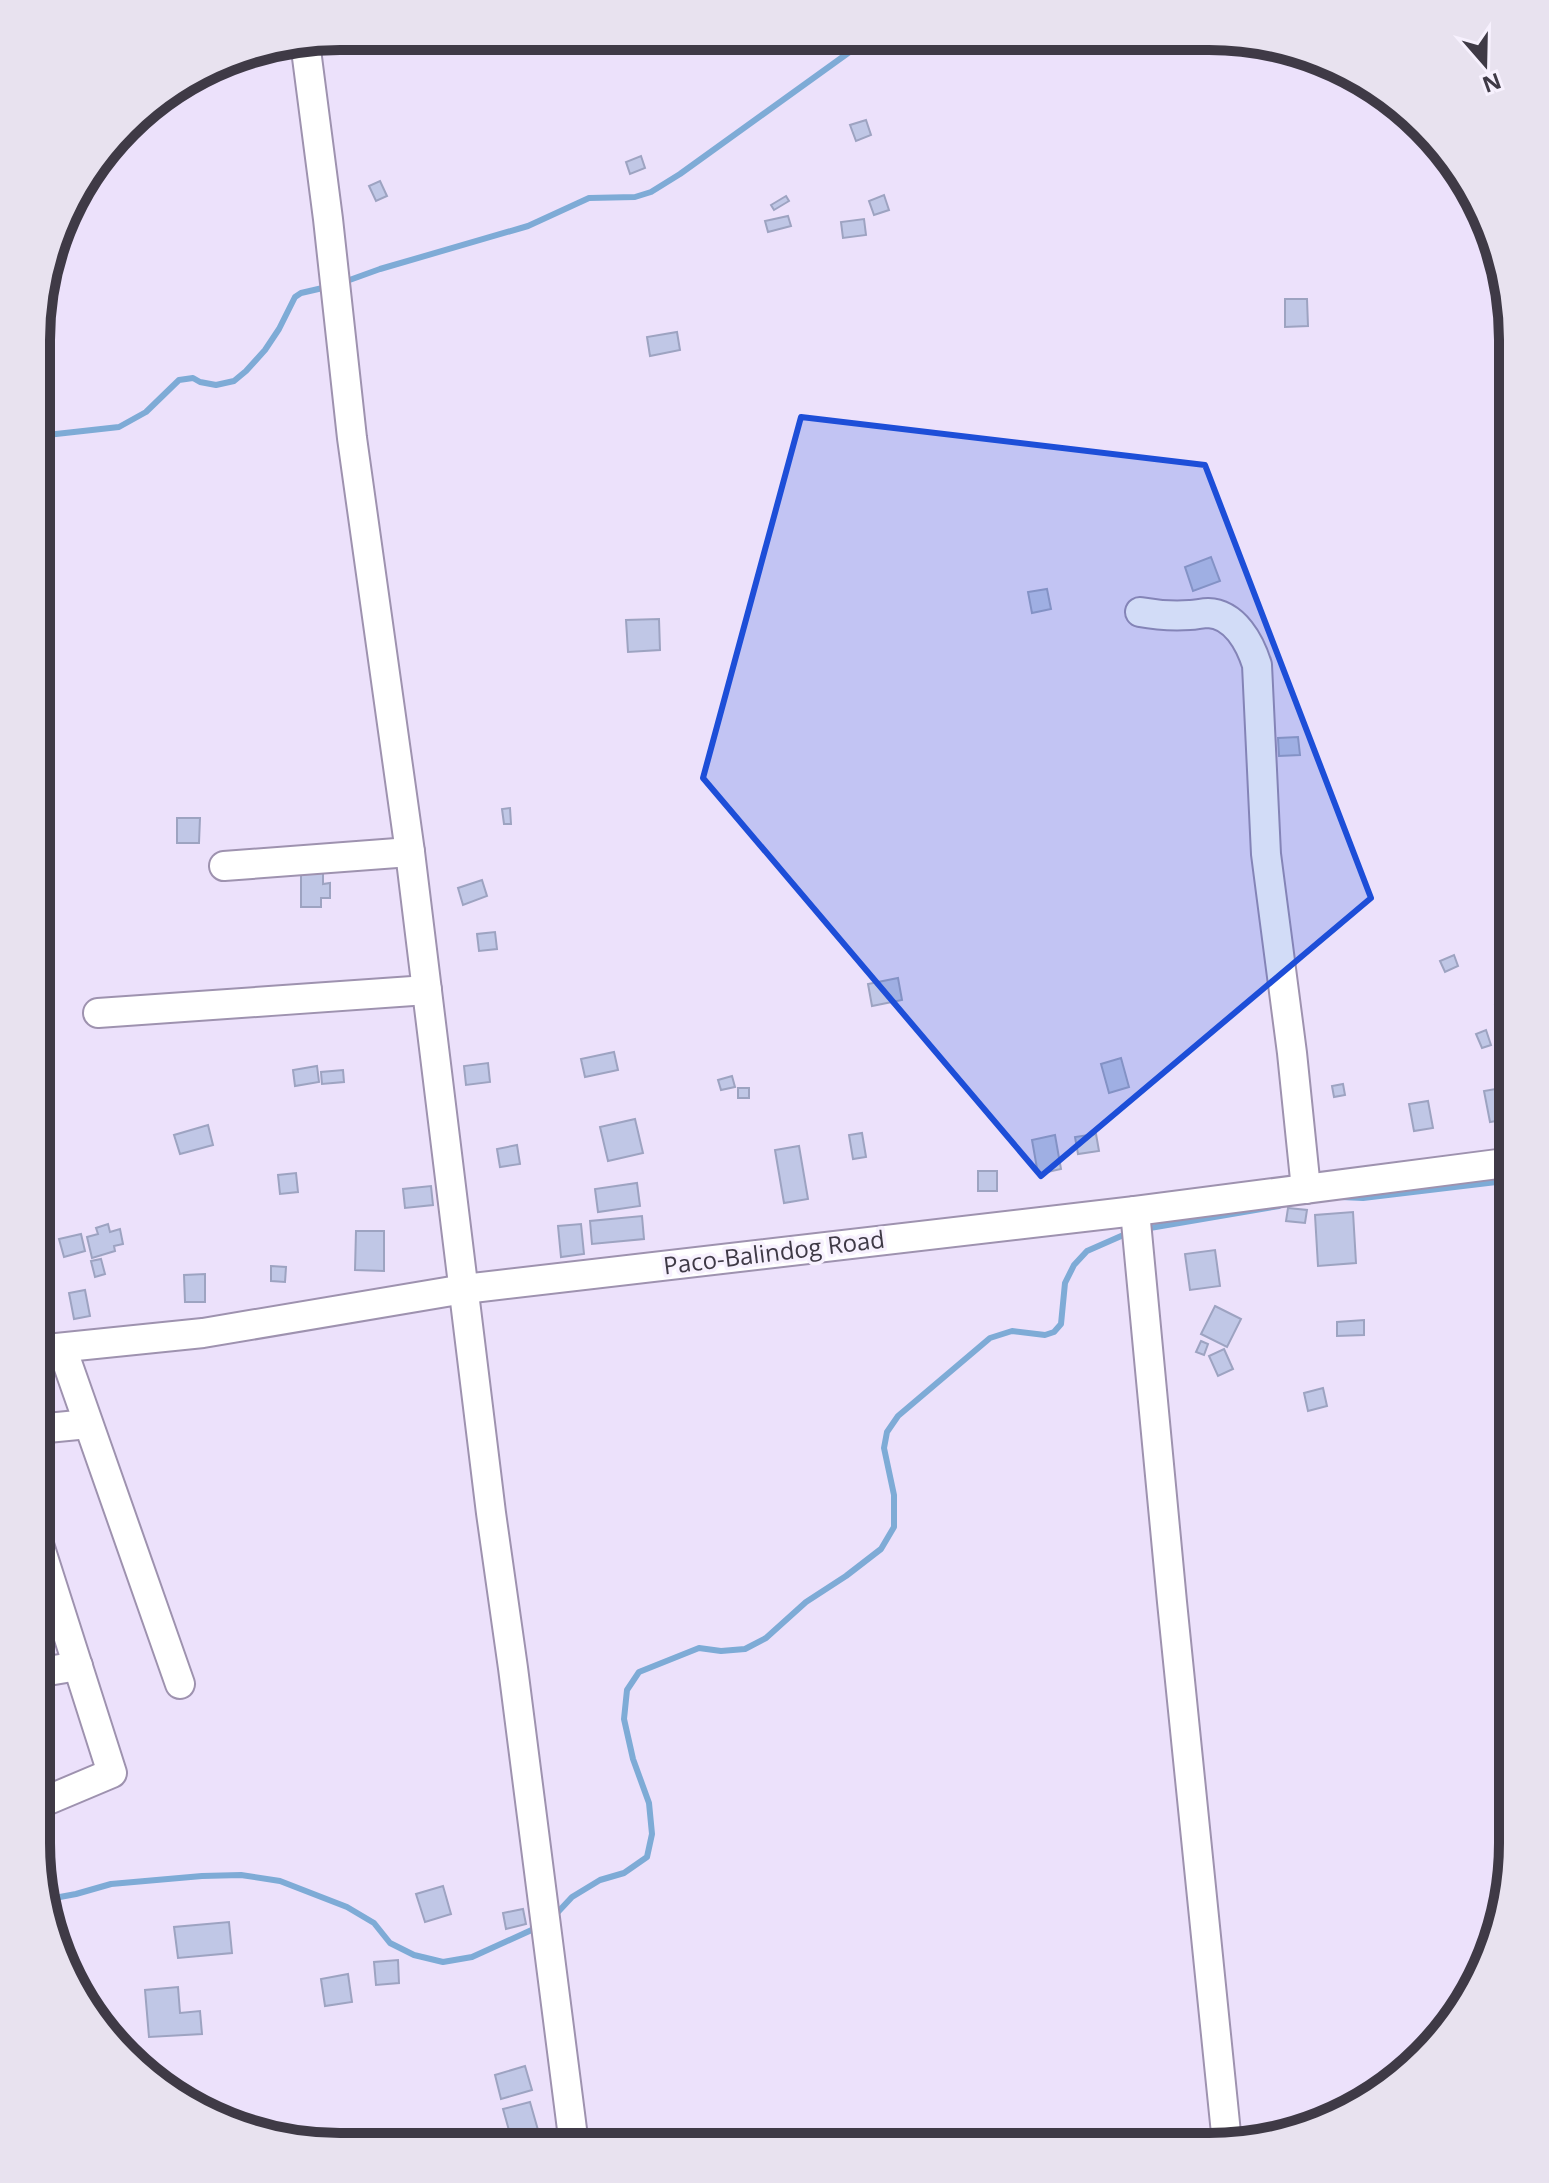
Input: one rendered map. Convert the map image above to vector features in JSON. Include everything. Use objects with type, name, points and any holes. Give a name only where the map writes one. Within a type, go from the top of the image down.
[{"type":"street","points":[[306,52],[352,438],[410,852],[491,1513],[572,2133]]},
{"type":"street","points":[[1140,612],[1161,616],[1209,613],[1220,616],[1238,628],[1251,647],[1257,665],[1266,854],[1306,1189]]},
{"type":"street","points":[[224,866],[410,852]]},
{"type":"street","points":[[98,1013],[427,990]]},
{"type":"street","name":"Paco-Balindog Road","points":[[50,1349],[203,1333],[464,1289],[1135,1211],[1499,1164]]},
{"type":"street","points":[[1135,1211],[1226,2132]]},
{"type":"street","points":[[50,1351],[88,1424],[180,1684]]},
{"type":"street","points":[[50,1428],[88,1424]]},
{"type":"street","points":[[50,1579],[112,1773],[50,1799]]},
{"type":"street","points":[[50,1671],[78,1666]]},
{"type":"highlighted area","points":[[801,417],[1205,465],[1371,898],[1041,1176],[703,778]]},
{"type":"building","points":[[866,120],[871,135],[856,141],[850,125]]},
{"type":"building","points":[[641,156],[645,168],[630,174],[626,162]]},
{"type":"building","points":[[380,181],[387,196],[376,201],[369,186]]},
{"type":"building","points":[[884,195],[889,210],[874,215],[869,201]]},
{"type":"building","points":[[786,196],[789,201],[774,210],[771,205]]},
{"type":"building","points":[[788,216],[791,226],[768,232],[765,221]]},
{"type":"building","points":[[864,219],[866,235],[843,238],[841,222]]},
{"type":"building","points":[[1285,299],[1307,299],[1308,326],[1285,327]]},
{"type":"building","points":[[677,332],[680,350],[650,356],[647,337]]},
{"type":"building","points":[[1211,557],[1220,581],[1193,591],[1185,567]]},
{"type":"building","points":[[1047,589],[1051,609],[1032,613],[1028,592]]},
{"type":"building","points":[[659,619],[660,650],[628,652],[626,620]]},
{"type":"building","points":[[1298,737],[1300,755],[1279,756],[1278,738]]},
{"type":"building","points":[[510,808],[511,824],[504,824],[502,809]]},
{"type":"building","points":[[177,818],[200,818],[199,843],[177,843]]},
{"type":"building","points":[[301,873],[323,873],[323,884],[330,883],[330,898],[321,898],[321,907],[301,907]]},
{"type":"building","points":[[482,880],[487,896],[463,905],[458,888]]},
{"type":"building","points":[[495,932],[497,949],[479,951],[477,934]]},
{"type":"building","points":[[1454,955],[1458,966],[1445,972],[1440,961]]},
{"type":"building","points":[[898,978],[902,1000],[872,1006],[868,984]]},
{"type":"building","points":[[1499,1004],[1499,1021],[1497,1021],[1495,1005]]},
{"type":"building","points":[[1486,1030],[1491,1045],[1482,1048],[1476,1034]]},
{"type":"building","points":[[614,1052],[618,1070],[585,1077],[581,1059]]},
{"type":"building","points":[[1121,1058],[1129,1087],[1109,1093],[1101,1064]]},
{"type":"building","points":[[488,1063],[490,1082],[466,1085],[464,1066]]},
{"type":"building","points":[[317,1066],[319,1082],[295,1086],[293,1070]]},
{"type":"building","points":[[343,1070],[344,1082],[322,1084],[321,1072]]},
{"type":"building","points":[[732,1076],[735,1087],[721,1090],[718,1080]]},
{"type":"building","points":[[1343,1084],[1345,1095],[1334,1097],[1332,1086]]},
{"type":"building","points":[[738,1088],[749,1088],[749,1098],[738,1098]]},
{"type":"building","points":[[1499,1088],[1499,1120],[1490,1122],[1484,1091]]},
{"type":"building","points":[[1428,1101],[1433,1128],[1414,1131],[1409,1104]]},
{"type":"building","points":[[635,1119],[643,1153],[608,1161],[600,1127]]},
{"type":"building","points":[[208,1125],[213,1145],[180,1154],[174,1135]]},
{"type":"building","points":[[862,1133],[866,1157],[853,1159],[849,1135]]},
{"type":"building","points":[[1096,1134],[1099,1151],[1078,1154],[1075,1137]]},
{"type":"building","points":[[1055,1135],[1061,1169],[1038,1174],[1032,1140]]},
{"type":"building","points":[[517,1145],[520,1164],[500,1167],[497,1149]]},
{"type":"building","points":[[799,1146],[808,1199],[784,1203],[775,1150]]},
{"type":"building","points":[[978,1171],[997,1171],[997,1191],[978,1191]]},
{"type":"building","points":[[296,1173],[298,1192],[280,1194],[278,1175]]},
{"type":"building","points":[[637,1183],[640,1206],[598,1212],[595,1189]]},
{"type":"building","points":[[431,1186],[433,1205],[405,1208],[403,1189]]},
{"type":"building","points":[[1288,1208],[1307,1210],[1305,1223],[1286,1221]]},
{"type":"building","points":[[1353,1212],[1356,1263],[1318,1266],[1315,1215]]},
{"type":"building","points":[[642,1216],[644,1239],[592,1244],[590,1221]]},
{"type":"building","points":[[108,1224],[110,1232],[120,1229],[123,1244],[114,1246],[115,1251],[92,1258],[87,1237],[98,1234],[96,1228]]},
{"type":"building","points":[[581,1224],[584,1254],[561,1257],[558,1226]]},
{"type":"building","points":[[356,1231],[384,1231],[384,1271],[355,1270]]},
{"type":"building","points":[[81,1234],[85,1251],[64,1257],[59,1239]]},
{"type":"building","points":[[1215,1250],[1220,1286],[1190,1290],[1185,1254]]},
{"type":"building","points":[[101,1259],[105,1274],[95,1277],[91,1261]]},
{"type":"building","points":[[271,1266],[286,1267],[285,1282],[271,1281]]},
{"type":"building","points":[[205,1274],[205,1302],[185,1302],[184,1275]]},
{"type":"building","points":[[85,1290],[90,1316],[74,1319],[69,1293]]},
{"type":"building","points":[[1215,1306],[1241,1319],[1227,1347],[1201,1334]]},
{"type":"building","points":[[1364,1320],[1364,1335],[1337,1336],[1337,1322]]},
{"type":"building","points":[[1201,1341],[1208,1344],[1204,1355],[1196,1352]]},
{"type":"building","points":[[1224,1349],[1233,1369],[1218,1376],[1209,1356]]},
{"type":"building","points":[[1323,1388],[1327,1406],[1308,1411],[1304,1393]]},
{"type":"building","points":[[443,1886],[451,1914],[425,1922],[416,1894]]},
{"type":"building","points":[[523,1909],[526,1924],[506,1929],[503,1913]]},
{"type":"building","points":[[229,1922],[232,1953],[178,1958],[174,1927]]},
{"type":"building","points":[[398,1960],[399,1983],[376,1985],[374,1962]]},
{"type":"building","points":[[348,1974],[352,2002],[325,2006],[321,1979]]},
{"type":"building","points":[[178,1987],[180,2013],[200,2011],[202,2034],[149,2037],[145,1990]]},
{"type":"building","points":[[525,2066],[532,2090],[501,2099],[495,2075]]},
{"type":"building","points":[[530,2102],[538,2130],[510,2133],[503,2109]]},
{"type":"waterway","points":[[344,282],[528,226],[589,198],[635,197],[651,192],[852,50]]},
{"type":"waterway","points":[[50,435],[119,427],[146,412],[179,380],[193,378],[216,385],[234,381],[265,350],[295,297],[327,287]]},
{"type":"waterway","points":[[1341,1197],[1363,1198],[1499,1182]]},
{"type":"waterway","points":[[1144,1229],[1279,1206]]},
{"type":"waterway","points":[[558,1912],[572,1897],[600,1880],[624,1873],[647,1857],[652,1834],[649,1803],[633,1759],[624,1719],[627,1690],[639,1672],[699,1648],[721,1651],[745,1649],[766,1638],[806,1602],[881,1549],[894,1527],[894,1495],[884,1448],[887,1432],[898,1416],[990,1338],[1012,1331],[1045,1335],[1054,1332],[1061,1324],[1065,1283],[1074,1265],[1087,1251],[1128,1233]]},
{"type":"waterway","points":[[56,1898],[111,1884],[202,1876],[241,1875],[280,1881],[347,1907],[374,1923],[390,1943],[414,1955],[443,1962],[472,1957],[536,1928]]}]
